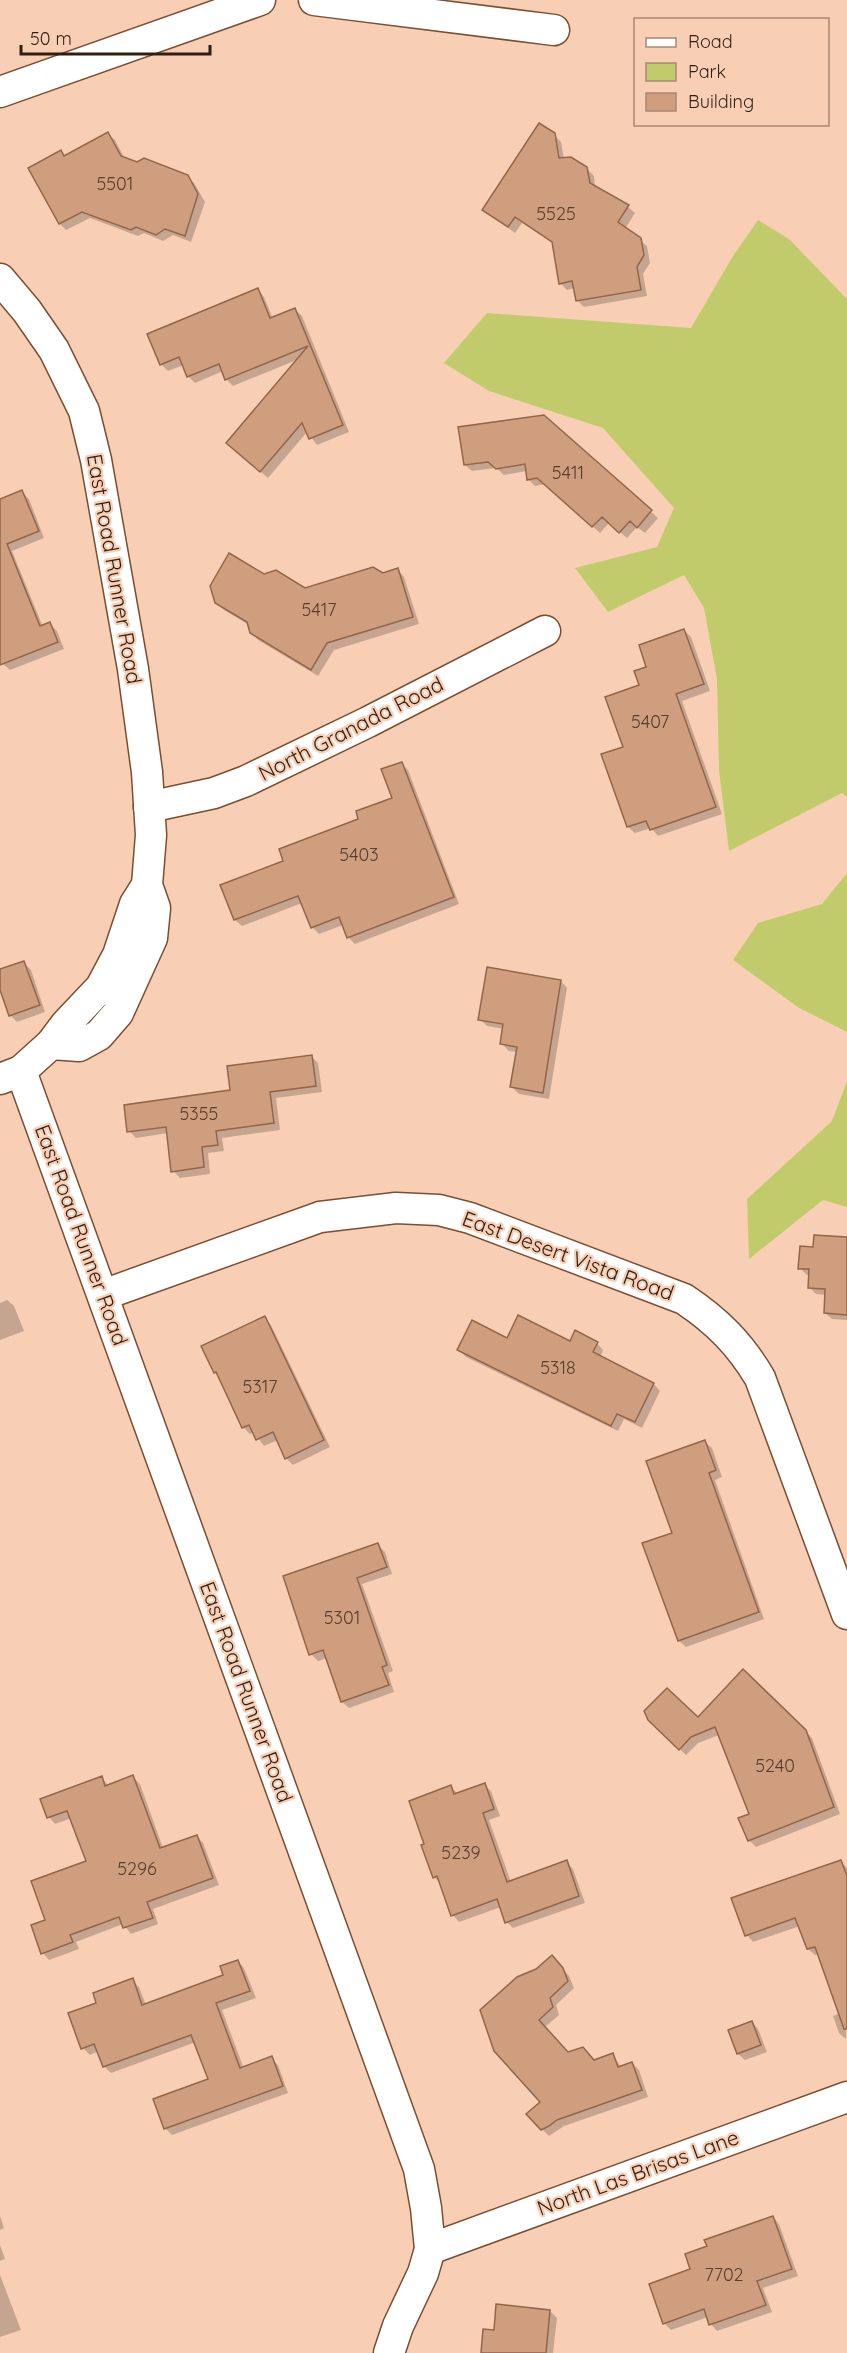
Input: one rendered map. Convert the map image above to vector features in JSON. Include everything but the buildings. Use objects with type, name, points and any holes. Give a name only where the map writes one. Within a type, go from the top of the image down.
[{"type":"street","points":[[0,92],[260,0]]},
{"type":"street","points":[[314,0],[554,30]]},
{"type":"street","name":"East Road Runner Road","points":[[0,279],[27,311],[54,350],[84,411],[96,460],[133,669],[147,772],[151,835],[147,885],[155,908],[152,938],[118,1013],[99,1035],[79,1046],[51,1044],[11,1075],[103,1295],[419,2169],[430,2249],[423,2272],[398,2326],[390,2353]]},
{"type":"street","name":"North Granada Road","points":[[149,807],[214,793],[246,781],[545,631]]},
{"type":"street","name":"East Desert Vista Road","points":[[103,1295],[320,1216],[396,1208],[439,1210],[470,1218],[684,1299],[711,1317],[737,1344],[760,1378],[847,1614]]},
{"type":"street","name":"North Las Brisas Lane","points":[[430,2249],[847,2097]]},
{"type":"green space","points":[[758,220],[789,239],[847,299],[847,797],[842,793],[729,851],[719,770],[717,679],[704,608],[684,575],[608,612],[575,568],[657,547],[674,508],[603,428],[489,391],[444,363],[487,313],[691,328],[733,256]]},
{"type":"green space","points":[[847,873],[847,1032],[799,1008],[733,960],[758,923],[822,904]]},
{"type":"green space","points":[[847,1081],[847,1207],[823,1200],[749,1259],[747,1199],[832,1121]]}]
